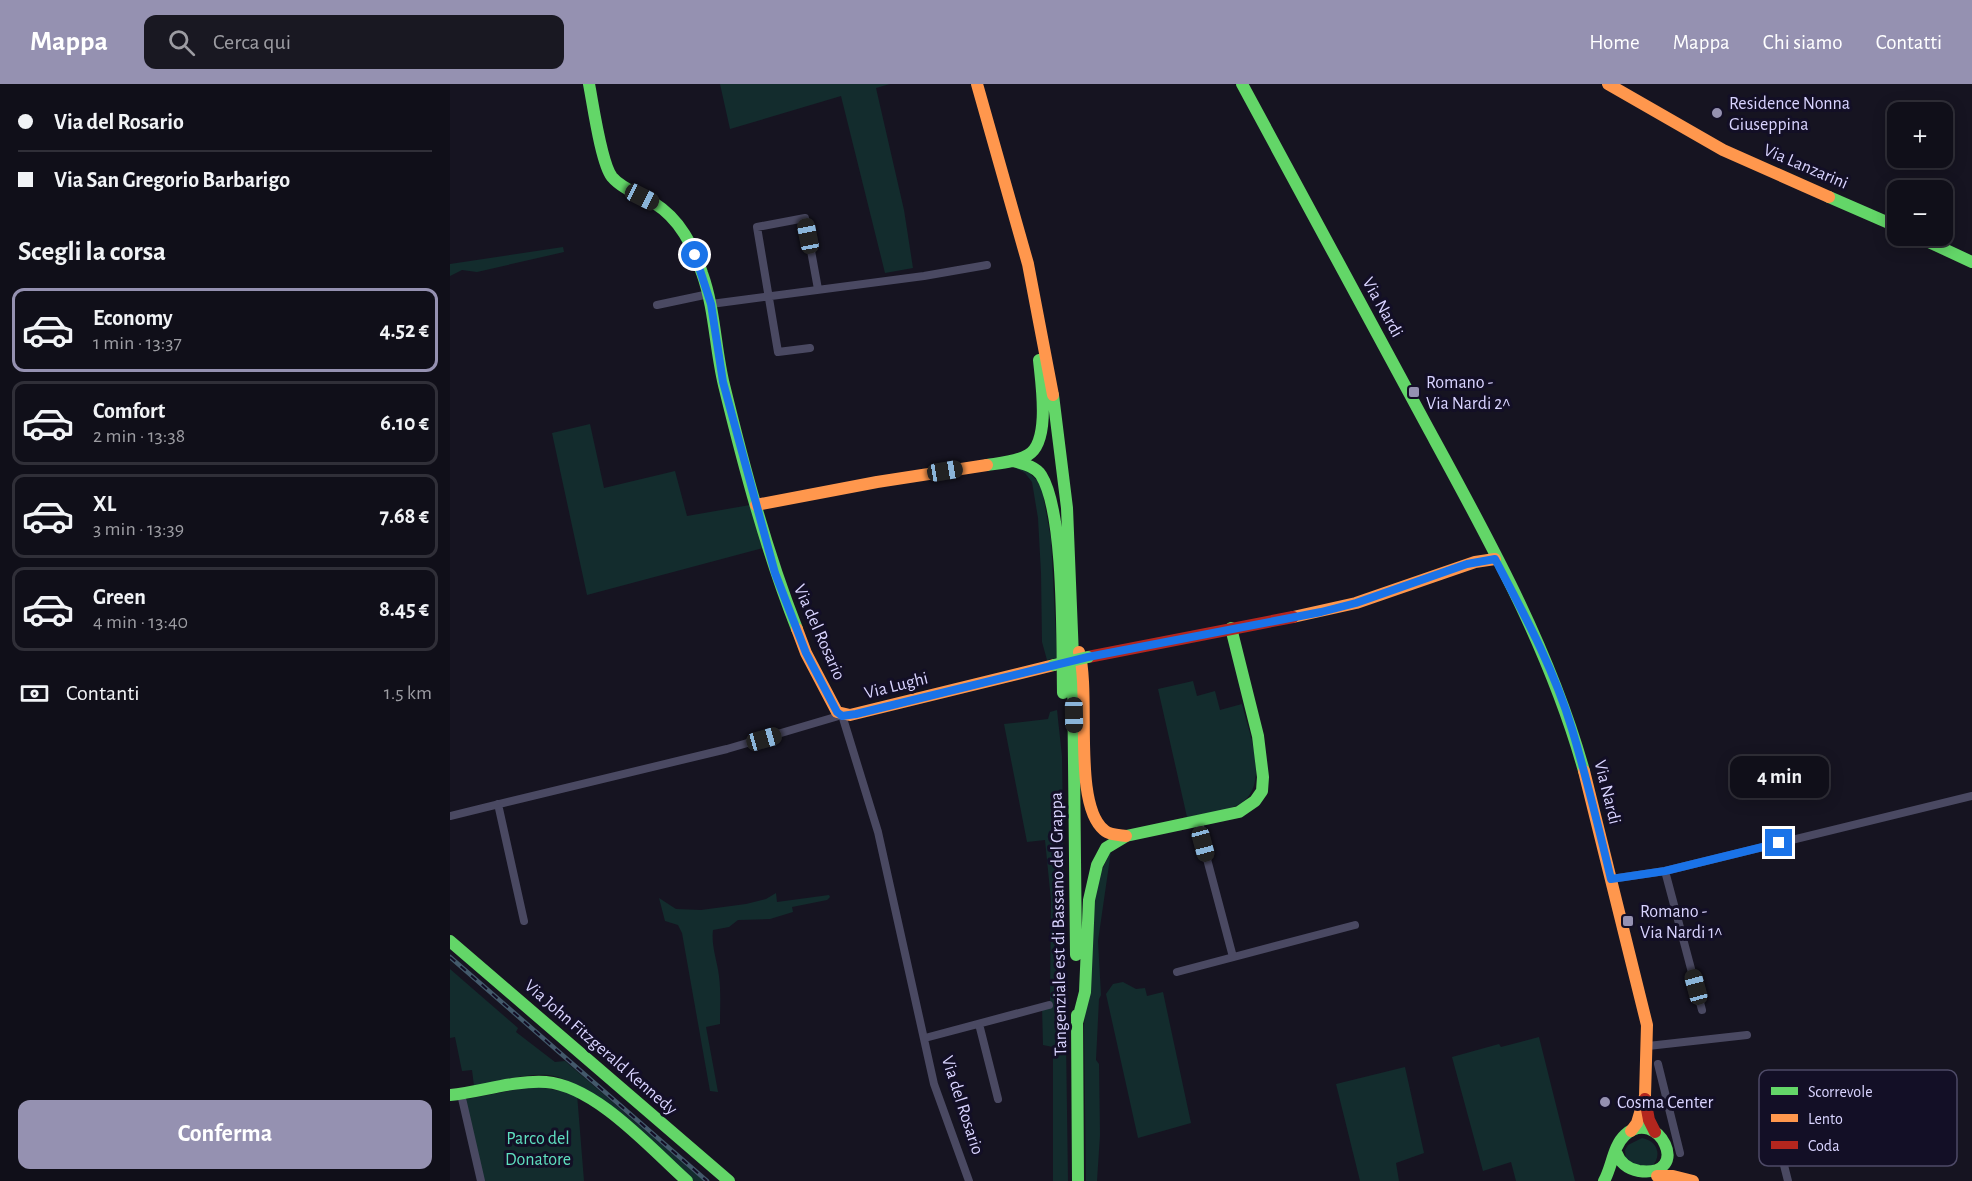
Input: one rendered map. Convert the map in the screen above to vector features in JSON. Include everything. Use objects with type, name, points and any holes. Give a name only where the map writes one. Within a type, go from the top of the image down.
[{"type":"main road","name":"Via del Rosario","points":[[589,84],[604,156],[611,176],[628,190],[656,204],[675,220],[688,238],[710,299],[723,382],[775,573],[806,653],[837,712],[842,716]]},
{"type":"main road","name":"Tangenziale est di Bassano del Grappa","points":[[977,84],[1016,217],[1039,315],[1064,470],[1071,550],[1073,628],[1078,1181]]},
{"type":"main road","name":"Via Nardi","points":[[1242,84],[1423,417],[1531,626],[1559,692],[1580,758],[1646,1022],[1648,1046],[1645,1091],[1637,1123],[1631,1131]]},
{"type":"main road","name":"Via Lanzarini","points":[[1608,84],[1724,150],[1887,222]]},
{"type":"main road","points":[[1938,246],[1972,262]]},
{"type":"main road","points":[[756,505],[877,482],[1013,461],[1027,456],[1034,449],[1041,424],[1039,315]]},
{"type":"main road","points":[[1013,461],[1033,468],[1042,476],[1048,491],[1056,542],[1064,710],[1074,762]]},
{"type":"main road","name":"Via Lughi","points":[[842,716],[1088,657],[1356,603],[1493,554]]},
{"type":"main road","points":[[1073,628],[1084,672],[1085,740],[1090,805],[1103,830],[1126,836]]},
{"type":"main road","points":[[1077,1023],[1085,994],[1087,925],[1094,876],[1104,851],[1112,843],[1126,836],[1239,812],[1251,805],[1262,792],[1263,774],[1259,745],[1232,628]]},
{"type":"main road","name":"Via John Fitzgerald Kennedy","points":[[450,941],[729,1181]]},
{"type":"main road","points":[[455,1095],[545,1082],[573,1088],[604,1109],[687,1181]]},
{"type":"main road","name":"Via Nardi","points":[[1645,1091],[1649,1120],[1655,1132]]},
{"type":"main road","points":[[1604,1181],[1611,1171],[1619,1143],[1631,1131],[1646,1129],[1655,1132],[1665,1143],[1692,1181]]},
{"type":"main road","points":[[1616,1152],[1619,1167],[1632,1179]]},
{"type":"main road","points":[[1657,1176],[1674,1155]]},
{"type":"main road","points":[[1616,1181],[1673,1176],[1692,1181]]},
{"type":"street","points":[[810,348],[778,352],[757,227],[805,218],[818,289]]},
{"type":"street","points":[[657,305],[769,296],[924,276],[987,265]]},
{"type":"street","name":"Via Lughi","points":[[450,816],[727,750],[842,716]]},
{"type":"street","name":"Via del Rosario","points":[[842,716],[878,832],[934,1084],[969,1181]]},
{"type":"street","points":[[1611,879],[1665,871],[1972,796]]},
{"type":"street","points":[[498,804],[524,921]]},
{"type":"street","points":[[1199,820],[1203,844],[1233,957]]},
{"type":"street","points":[[1665,871],[1702,1010]]},
{"type":"street","points":[[1177,972],[1355,925]]},
{"type":"street","name":"Via del Rosario","points":[[925,1038],[1049,1005]]},
{"type":"street","name":"Via del Rosario","points":[[979,1024],[998,1099]]},
{"type":"street","points":[[1648,1046],[1747,1035]]},
{"type":"street","points":[[1658,1064],[1674,1155]]},
{"type":"street","points":[[1645,1091],[1663,1087]]},
{"type":"street","points":[[455,1095],[481,1181]]},
{"type":"street","points":[[1784,1166],[1788,1181]]},
{"type":"green space","points":[[720,84],[890,84],[876,88],[904,210],[913,268],[885,273],[841,96],[730,129]]},
{"type":"green space","points":[[563,247],[564,252],[477,272],[462,270],[450,276],[450,264]]},
{"type":"green space","points":[[590,424],[604,488],[675,471],[687,516],[750,505],[763,548],[587,595],[552,433]]},
{"type":"green space","points":[[1019,463],[1041,484],[1051,539],[1057,658],[1047,660],[1042,642],[1038,518],[1032,482],[1025,473],[1016,468]]},
{"type":"green space","points":[[1193,681],[1197,696],[1215,691],[1220,710],[1242,704],[1256,761],[1256,776],[1253,789],[1245,799],[1233,807],[1187,817],[1158,689]]},
{"type":"green space","points":[[1057,710],[1062,756],[1068,1181],[1053,1181],[1053,1047],[1043,1045],[1042,1006],[1050,1004],[1051,900],[1045,840],[1027,842],[1004,724],[1048,719],[1050,712]]},
{"type":"green space","points":[[1111,851],[1098,941],[1101,995],[1096,1060],[1099,1064],[1100,1135],[1097,1181],[1086,1181],[1084,1026],[1093,889]]},
{"type":"green space","points":[[776,893],[777,902],[829,895],[830,897],[827,900],[792,907],[793,912],[770,919],[738,920],[729,927],[713,930],[713,947],[720,982],[720,1024],[706,1027],[718,1092],[710,1091],[682,933],[678,925],[665,921],[659,898],[676,909],[701,910],[746,904],[766,899]]},
{"type":"green space","points":[[450,969],[518,1028],[516,1032],[555,1062],[565,1061],[704,1181],[692,1181],[603,1103],[565,1080],[548,1075],[530,1075],[474,1086],[472,1070],[462,1071],[455,1037],[450,1038]]},
{"type":"green space","points":[[1123,982],[1136,989],[1145,988],[1147,996],[1163,992],[1191,1123],[1138,1138],[1106,994],[1113,984]]},
{"type":"green space","points":[[1539,1037],[1575,1181],[1516,1181],[1511,1162],[1483,1171],[1452,1057],[1499,1044],[1501,1047]]},
{"type":"green space","points":[[1405,1067],[1424,1153],[1396,1163],[1399,1181],[1360,1181],[1336,1084]]},
{"type":"green space","name":"Parco del Donatore","points":[[534,1086],[577,1094],[584,1181],[483,1181],[467,1099]]},
{"type":"green space","points":[[1642,1138],[1652,1143],[1657,1150],[1656,1160],[1649,1169],[1626,1161],[1625,1150],[1628,1145]]},
{"type":"railway","points":[[450,957],[707,1181]]},
{"type":"traffic: fast","points":[[589,84],[601,147],[612,177],[626,188],[663,209],[690,243],[698,263],[710,300],[724,385],[748,477],[775,569],[797,629]]},
{"type":"traffic: fast","points":[[1242,84],[1451,469],[1516,595],[1554,681],[1584,771]]},
{"type":"traffic: fast","points":[[1829,197],[1887,222]]},
{"type":"traffic: fast","points":[[1938,246],[1972,262]]},
{"type":"traffic: fast","points":[[987,465],[1008,462],[1028,455],[1040,438],[1043,411],[1039,360]]},
{"type":"traffic: fast","points":[[1053,395],[1067,508],[1073,657]]},
{"type":"traffic: fast","points":[[1013,461],[1032,467],[1038,472],[1049,493],[1061,580],[1063,693]]},
{"type":"traffic: fast","points":[[1077,1023],[1085,992],[1089,900],[1097,865],[1106,848],[1126,836],[1239,812],[1255,801],[1262,791],[1263,777],[1258,736],[1231,628]]},
{"type":"traffic: fast","points":[[1054,665],[1088,657]]},
{"type":"traffic: fast","points":[[1073,667],[1076,955]]},
{"type":"traffic: fast","points":[[450,941],[729,1181]]},
{"type":"traffic: fast","points":[[1077,1015],[1078,1181]]},
{"type":"traffic: fast","points":[[450,1095],[534,1082],[565,1086],[584,1095],[622,1121],[687,1181]]},
{"type":"traffic: fast","points":[[1604,1181],[1615,1151],[1621,1140],[1637,1128],[1649,1129],[1658,1135],[1665,1144],[1667,1155],[1665,1164],[1656,1170],[1639,1171],[1624,1165],[1616,1152]]},
{"type":"traffic: slow","points":[[977,84],[1028,264],[1053,395]]},
{"type":"traffic: slow","points":[[1608,84],[1723,150],[1829,197]]},
{"type":"traffic: slow","points":[[756,505],[877,482],[987,465]]},
{"type":"traffic: slow","points":[[1293,617],[1356,603],[1475,562],[1495,559]]},
{"type":"traffic: slow","points":[[797,629],[806,653],[837,712],[850,715],[1054,665]]},
{"type":"traffic: slow","points":[[1079,652],[1082,671],[1085,773],[1088,797],[1094,817],[1104,830],[1111,834],[1126,836]]},
{"type":"traffic: slow","points":[[1584,771],[1647,1025],[1645,1096],[1637,1123],[1631,1131]]},
{"type":"traffic: slow","points":[[1657,1176],[1673,1176],[1693,1181]]},
{"type":"traffic: jam","points":[[1088,657],[1293,617]]},
{"type":"traffic: jam","points":[[1645,1099],[1649,1120],[1655,1132]]},
{"type":"place","name":"Residence Nonna Giuseppina","points":[[1717,113]]},
{"type":"place","name":"Romano - Via Nardi 2^","points":[[1414,392]]},
{"type":"place","name":"Romano - Via Nardi 1^","points":[[1628,921]]},
{"type":"place","name":"Cosma Center","points":[[1605,1102]]},
{"type":"route","points":[[695,255],[711,304],[723,382],[775,573],[806,653],[837,712],[842,716],[1088,657],[1321,612],[1356,603],[1467,564],[1495,559],[1531,626],[1559,692],[1572,728],[1611,879],[1665,871],[1779,843]]}]
